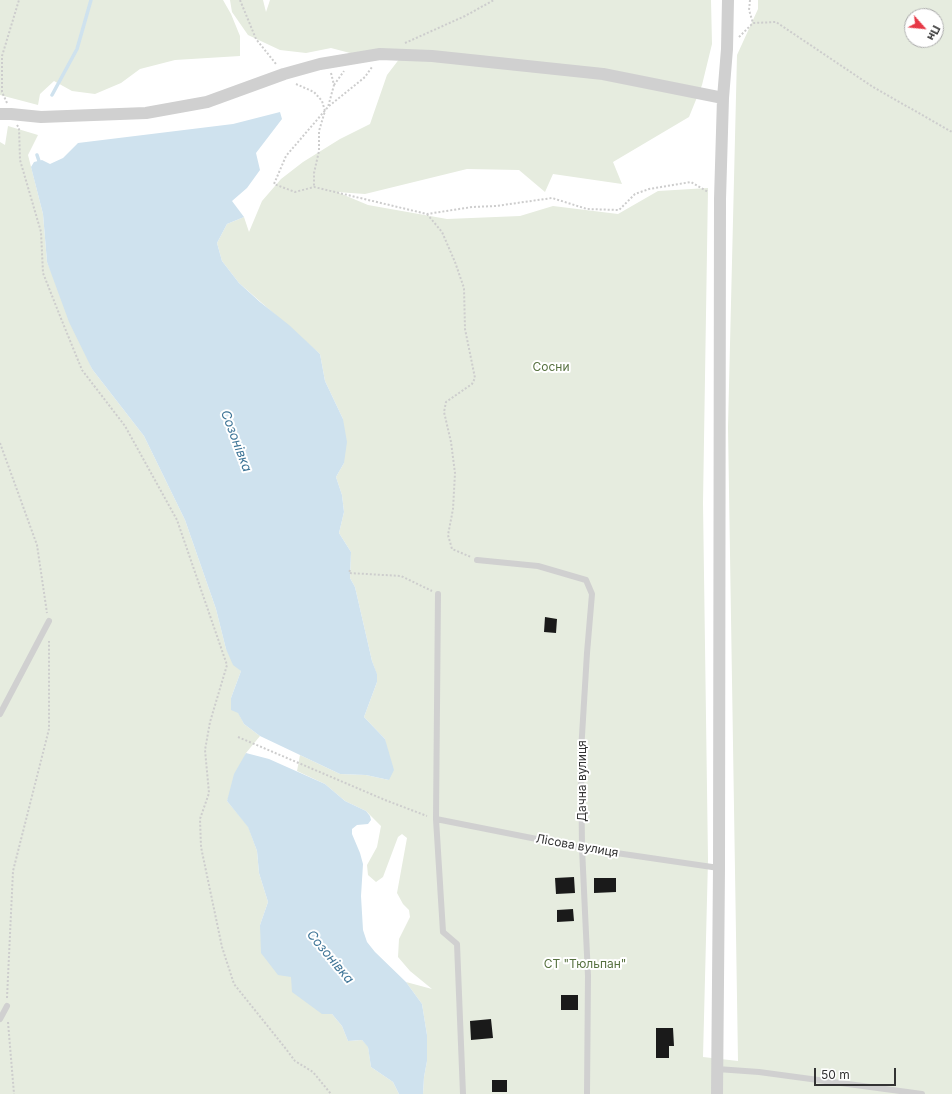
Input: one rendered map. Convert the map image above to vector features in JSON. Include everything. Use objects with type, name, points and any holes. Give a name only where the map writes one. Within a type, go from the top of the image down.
[{"type":"street","points":[[717,1094],[719,868],[720,199],[728,0]]},
{"type":"street","points":[[6,114],[41,117],[146,113],[207,102],[284,74],[320,64],[380,54],[432,56],[603,74],[723,98]]},
{"type":"lane","name":"Дачна вулиця","points":[[477,560],[538,566],[586,580],[592,594],[581,752],[582,848],[588,976],[587,1094]]},
{"type":"lane","points":[[438,594],[436,819],[443,932],[457,944],[463,1094]]},
{"type":"lane","points":[[0,714],[49,621]]},
{"type":"lane","name":"Лісова вулиця","points":[[436,819],[582,848],[719,868]]},
{"type":"lane","points":[[0,1019],[7,1006]]},
{"type":"lane","points":[[717,1068],[759,1072],[922,1094]]},
{"type":"path","points":[[19,0],[2,56],[2,92],[6,114],[19,128],[20,160],[41,232],[43,273],[82,370],[125,426],[177,520],[227,665],[210,722],[205,750],[209,793],[200,819],[203,855],[222,947],[234,984],[295,1061],[313,1072],[331,1094]]},
{"type":"path","points":[[240,0],[256,39],[284,74]]},
{"type":"path","points":[[401,45],[465,16],[494,0]]},
{"type":"path","points":[[750,0],[749,10],[753,23]]},
{"type":"path","points":[[726,49],[753,23],[776,22],[873,87],[952,132]]},
{"type":"path","points":[[380,54],[365,77],[328,107],[286,156],[274,184],[295,192],[314,187],[427,214],[472,207],[496,206],[552,198],[587,209],[619,210],[635,194],[649,189],[691,182],[720,199]]},
{"type":"path","points":[[320,64],[330,71],[334,85],[328,107]]},
{"type":"path","points":[[296,84],[314,92],[322,101],[325,111],[319,131],[319,151],[314,173],[314,187]]},
{"type":"path","points":[[427,214],[442,232],[464,288],[465,329],[475,378],[472,384],[446,402],[444,412],[451,442],[455,473],[453,509],[448,535],[452,549],[477,560]]},
{"type":"path","points":[[0,443],[37,545],[49,621],[49,729],[13,871],[7,1006],[14,1094]]},
{"type":"path","points":[[350,570],[349,573],[401,576],[438,594]]},
{"type":"path","points":[[238,737],[385,800],[436,819]]},
{"type":"green space","points":[[0,0],[223,0],[231,14],[240,36],[240,56],[175,60],[140,69],[121,83],[95,94],[72,91],[54,81],[40,94],[38,105],[0,95]]},
{"type":"green space","points":[[230,0],[263,0],[266,12],[270,0],[711,0],[712,44],[702,85],[689,117],[613,162],[622,184],[553,174],[545,192],[519,170],[467,169],[365,194],[337,192],[368,205],[447,219],[520,216],[553,206],[618,214],[658,191],[708,188],[703,503],[708,860],[703,1057],[738,1061],[728,427],[737,55],[758,9],[758,0],[952,0],[952,1094],[423,1094],[427,1061],[427,1035],[422,1004],[406,982],[432,989],[410,971],[398,957],[399,939],[410,917],[409,910],[403,904],[397,893],[407,838],[402,834],[398,837],[383,877],[376,882],[368,875],[367,865],[377,847],[381,826],[366,811],[345,801],[325,784],[297,771],[300,755],[340,774],[366,775],[389,780],[385,739],[364,717],[377,682],[377,675],[372,661],[355,587],[350,578],[351,552],[339,533],[344,512],[342,495],[336,477],[344,463],[343,419],[325,381],[320,354],[239,283],[222,261],[217,243],[227,224],[244,217],[249,232],[262,201],[281,179],[303,162],[340,139],[370,124],[387,75],[400,58],[350,53],[331,48],[306,53],[280,50],[248,35],[232,12]]},
{"type":"green space","points":[[8,126],[38,135],[28,155],[43,214],[47,262],[92,369],[144,436],[185,520],[216,609],[226,649],[241,671],[231,698],[244,724],[260,736],[246,753],[227,801],[248,826],[257,851],[259,873],[268,902],[260,925],[291,977],[332,1014],[342,1026],[348,1041],[362,1040],[368,1046],[371,1067],[393,1082],[399,1094],[0,1094],[0,142],[5,145]]},
{"type":"water","points":[[280,112],[282,119],[256,153],[260,170],[247,188],[232,201],[244,217],[227,224],[217,243],[222,261],[239,283],[289,325],[320,354],[325,381],[343,419],[347,442],[344,463],[336,477],[342,495],[344,512],[339,533],[351,552],[350,578],[355,587],[372,661],[377,674],[377,682],[364,717],[385,739],[394,770],[389,780],[366,775],[340,774],[260,736],[244,724],[238,713],[231,710],[231,698],[241,671],[233,665],[226,649],[216,609],[185,520],[144,436],[92,369],[69,322],[47,262],[43,214],[31,167],[34,162],[42,160],[50,164],[63,158],[78,143],[233,124]]},
{"type":"water","points":[[246,753],[269,759],[325,784],[345,801],[366,811],[370,816],[371,820],[368,824],[357,825],[352,829],[352,834],[363,864],[361,896],[363,930],[367,942],[375,952],[406,982],[422,1004],[427,1035],[427,1061],[423,1094],[399,1094],[393,1082],[371,1067],[368,1047],[362,1040],[348,1041],[342,1026],[332,1014],[322,1014],[292,992],[291,977],[278,975],[261,953],[260,925],[268,902],[259,873],[257,851],[248,827],[227,801],[234,774]]},
{"type":"building","points":[[545,617],[557,619],[556,633],[544,632]]},
{"type":"building","points":[[574,877],[575,893],[556,894],[555,878]]},
{"type":"building","points":[[594,878],[616,878],[616,892],[594,893]]},
{"type":"building","points":[[573,909],[574,921],[557,922],[557,910]]},
{"type":"building","points":[[561,995],[578,995],[578,1010],[561,1010]]},
{"type":"building","points":[[491,1019],[493,1038],[471,1040],[470,1021]]},
{"type":"building","points":[[656,1028],[673,1028],[674,1046],[669,1046],[669,1058],[656,1058]]},
{"type":"building","points":[[492,1080],[507,1080],[507,1092],[492,1092]]},
{"type":"waterway","name":"Созонівка","points":[[52,95],[77,49],[91,0]]},
{"type":"waterway","name":"Созонівка","points":[[37,155],[40,164]]},
{"type":"park label","name":"Сосни","points":[[551,367]]},
{"type":"park label","name":"СТ \"Тюльпан\"","points":[[585,964]]}]
